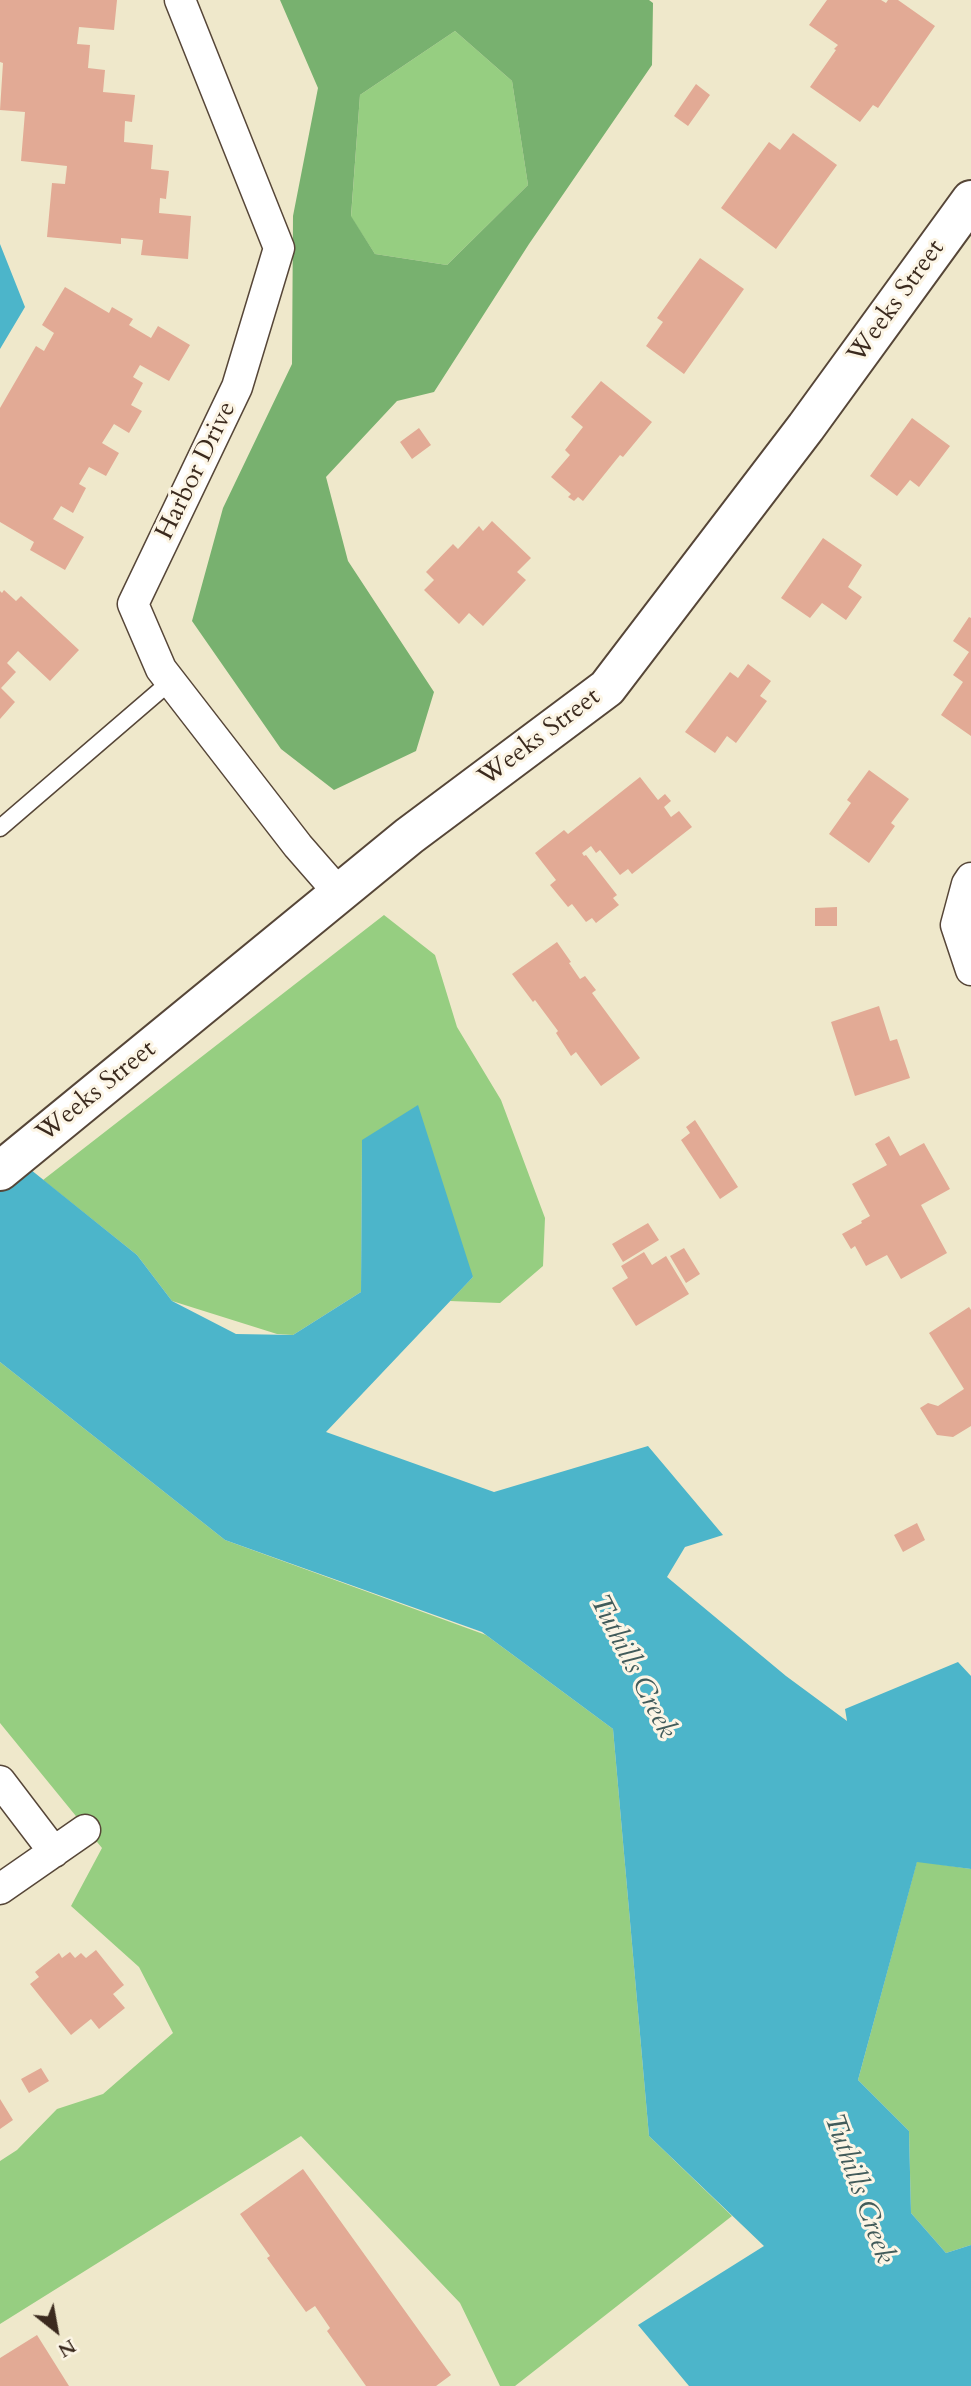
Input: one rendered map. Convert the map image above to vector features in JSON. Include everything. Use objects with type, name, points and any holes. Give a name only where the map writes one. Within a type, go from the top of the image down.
[{"type":"main road","name":"Weeks Street","points":[[0,1171],[409,836],[607,688],[806,427],[971,200]]},
{"type":"street","name":"Harbor Drive","points":[[180,0],[279,248],[237,387],[133,604],[161,669],[298,846],[338,893]]},
{"type":"street","points":[[969,881],[956,925],[971,970]]},
{"type":"street","points":[[0,1781],[54,1852]]},
{"type":"street","points":[[0,1889],[85,1830]]},
{"type":"lane","points":[[0,828],[171,681]]},
{"type":"green space","points":[[280,0],[649,0],[653,3],[652,65],[529,244],[434,392],[397,401],[326,477],[348,561],[434,692],[416,751],[334,790],[281,749],[192,621],[223,508],[292,364],[293,216],[318,88]],"holes":[[[455,31],[512,81],[528,185],[447,265],[375,254],[351,216],[360,95]]]},
{"type":"green space","points":[[455,31],[512,81],[528,185],[447,265],[375,254],[351,217],[360,95]]},
{"type":"green space","points":[[384,915],[435,955],[457,1027],[501,1100],[545,1218],[543,1266],[500,1303],[450,1301],[473,1277],[362,1140],[361,1292],[293,1335],[277,1334],[172,1301],[137,1255],[43,1180]]},
{"type":"green space","points":[[0,1362],[225,1540],[486,1635],[613,1729],[649,2136],[732,2216],[515,2386],[500,2386],[460,2303],[301,2136],[0,2324],[0,2161],[17,2150],[57,2109],[103,2094],[173,2033],[139,1967],[71,1906],[102,1848],[0,1723]]},
{"type":"green space","points":[[917,1861],[971,1869],[971,2245],[946,2253],[911,2213],[909,2131],[858,2080]]},
{"type":"water","points":[[0,244],[25,307],[0,349]]},
{"type":"water","name":"Tuthills Creek","points":[[418,1105],[473,1277],[326,1432],[494,1492],[648,1446],[723,1535],[685,1547],[667,1577],[786,1676],[847,1721],[845,1709],[958,1662],[971,1676],[971,1869],[917,1862],[858,2080],[909,2131],[911,2213],[946,2253],[971,2245],[971,2386],[689,2386],[638,2325],[764,2246],[649,2136],[613,1729],[482,1632],[225,1540],[0,1362],[0,1145],[137,1255],[172,1301],[236,1334],[293,1335],[361,1292],[362,1140]]},
{"type":"building","points":[[0,0],[117,0],[114,30],[79,27],[77,44],[90,45],[88,68],[105,70],[103,92],[135,95],[132,122],[125,121],[124,142],[153,145],[151,169],[169,171],[166,199],[160,198],[159,213],[191,216],[188,259],[141,255],[143,240],[121,238],[121,244],[47,237],[52,183],[65,184],[67,166],[21,161],[25,112],[0,110],[3,63],[0,62]]},
{"type":"building","points":[[827,0],[881,0],[886,3],[888,0],[898,0],[935,26],[878,108],[873,105],[860,122],[810,87],[838,45],[809,25]]},
{"type":"building","points":[[696,84],[710,95],[688,126],[674,116]]},
{"type":"building","points":[[793,133],[837,165],[776,249],[721,208],[769,142],[780,150]]},
{"type":"building","points":[[700,258],[744,289],[684,374],[646,346],[663,322],[657,318]]},
{"type":"building","points":[[65,287],[109,313],[112,307],[133,319],[129,325],[151,338],[158,326],[190,345],[169,381],[140,365],[133,377],[143,383],[131,405],[142,411],[129,433],[114,424],[102,443],[119,453],[106,476],[89,467],[79,484],[86,488],[73,513],[61,506],[53,519],[84,537],[65,570],[30,550],[34,542],[0,522],[0,408],[36,346],[44,351],[54,333],[42,325]]},
{"type":"building","points":[[601,381],[652,422],[623,457],[620,455],[583,501],[578,497],[574,501],[568,497],[571,494],[551,477],[570,455],[565,450],[583,427],[571,417]]},
{"type":"building","points":[[912,418],[950,446],[919,487],[910,480],[897,496],[870,476]]},
{"type":"building","points":[[419,428],[431,445],[412,459],[400,442]]},
{"type":"building","points":[[492,521],[531,558],[517,572],[526,580],[483,626],[469,613],[459,624],[424,590],[434,580],[426,572],[453,544],[458,549],[479,526],[483,531]]},
{"type":"building","points":[[823,538],[862,565],[848,587],[862,597],[846,620],[822,603],[810,618],[781,598]]},
{"type":"building","points":[[4,590],[16,601],[21,596],[79,650],[50,681],[18,651],[7,663],[16,672],[1,688],[15,702],[0,719],[0,591],[2,593]]},
{"type":"building","points":[[969,617],[971,736],[941,715],[963,682],[953,675],[969,652],[953,641]]},
{"type":"building","points":[[748,664],[771,681],[760,696],[767,701],[736,743],[727,736],[715,753],[685,732],[730,672],[738,678]]},
{"type":"building","points":[[869,770],[909,799],[891,823],[895,826],[869,863],[829,834],[851,803],[847,800]]},
{"type":"building","points":[[640,777],[658,800],[665,794],[671,801],[664,807],[671,817],[679,811],[692,827],[632,874],[628,869],[620,875],[600,850],[596,853],[591,846],[582,853],[617,895],[613,898],[619,905],[596,923],[592,918],[586,922],[572,904],[568,907],[550,885],[556,880],[535,853],[564,830],[568,834]]},
{"type":"building","points":[[837,907],[837,926],[815,926],[815,908]]},
{"type":"building","points":[[557,942],[580,979],[585,976],[596,990],[592,993],[640,1058],[601,1086],[576,1052],[571,1056],[556,1033],[558,1031],[512,974]]},
{"type":"building","points":[[879,1006],[890,1041],[897,1039],[910,1078],[855,1096],[831,1022]]},
{"type":"building","points":[[695,1120],[738,1187],[720,1199],[681,1140],[690,1133],[686,1127]]},
{"type":"building","points":[[889,1136],[900,1156],[924,1143],[950,1189],[921,1205],[947,1253],[901,1279],[887,1255],[866,1266],[855,1246],[851,1249],[842,1234],[870,1216],[852,1184],[887,1165],[875,1144]]},
{"type":"building","points":[[648,1223],[659,1240],[623,1262],[612,1244]]},
{"type":"building","points":[[684,1248],[700,1274],[686,1283],[670,1256]]},
{"type":"building","points":[[644,1252],[652,1265],[666,1256],[689,1294],[636,1326],[612,1288],[628,1278],[621,1266]]},
{"type":"building","points":[[969,1307],[971,1426],[953,1437],[937,1435],[920,1408],[928,1403],[938,1406],[964,1389],[929,1333]]},
{"type":"building","points":[[917,1523],[925,1540],[903,1552],[894,1535]]},
{"type":"building","points":[[96,1950],[124,1985],[113,1994],[125,2008],[99,2029],[91,2019],[71,2035],[30,1984],[39,1977],[35,1972],[59,1953],[62,1958],[70,1952],[75,1958],[81,1953],[86,1958]]},
{"type":"building","points":[[41,2068],[49,2081],[29,2093],[21,2079]]},
{"type":"building","points":[[0,2099],[13,2120],[0,2129]]},
{"type":"building","points":[[303,2169],[451,2375],[436,2386],[366,2386],[327,2331],[330,2328],[315,2306],[306,2312],[267,2258],[270,2256],[240,2214]]},
{"type":"building","points":[[37,2335],[69,2386],[0,2386],[0,2358]]}]
